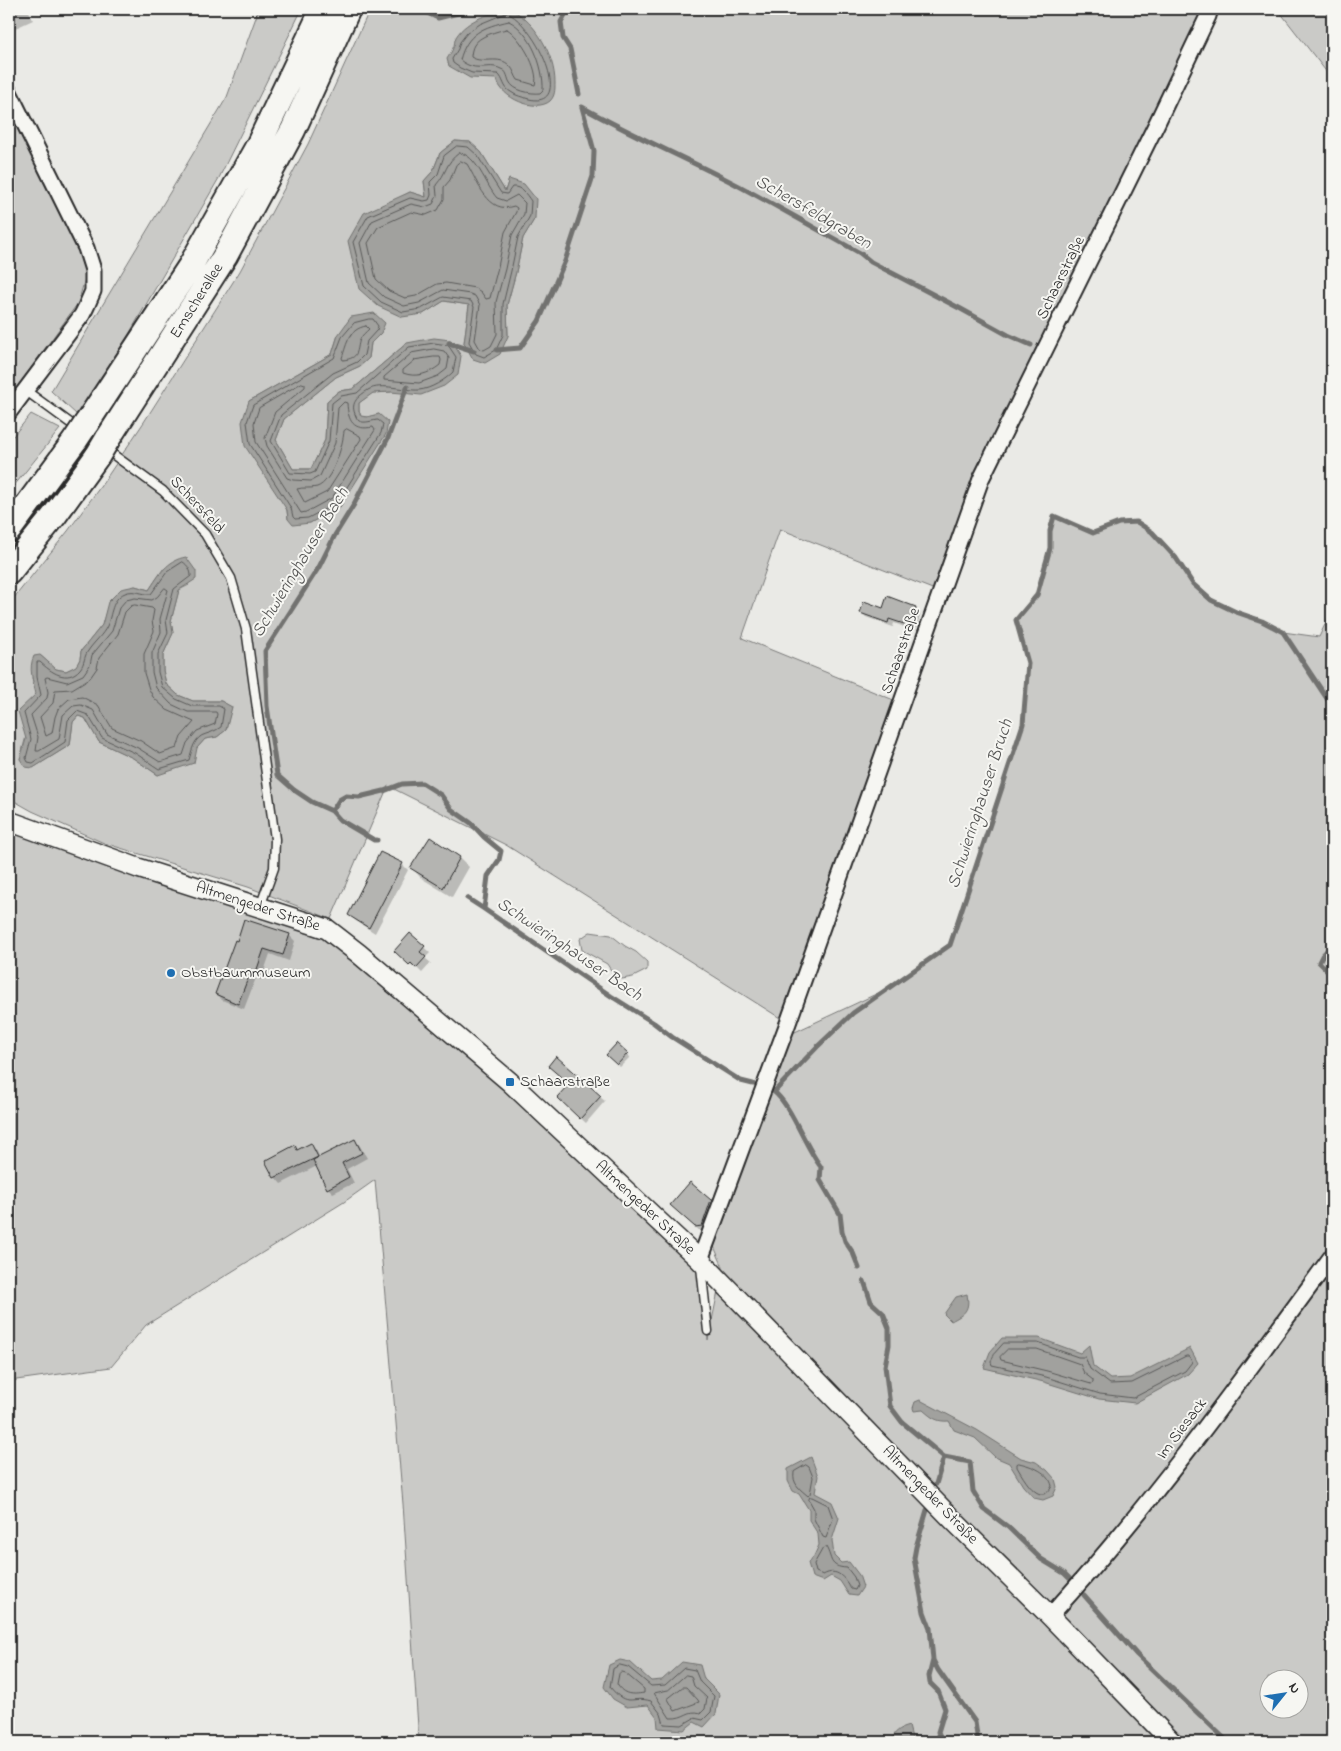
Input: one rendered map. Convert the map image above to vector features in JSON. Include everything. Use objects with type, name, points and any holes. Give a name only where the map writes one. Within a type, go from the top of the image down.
[{"type":"main road","name":"Emscherallee","points":[[9,530],[81,432],[191,264],[258,146],[323,9]]},
{"type":"main road","name":"Emscherallee","points":[[9,572],[54,516],[102,448],[225,256],[293,130],[348,9]]},
{"type":"street","name":"Schaarstraße","points":[[700,1260],[788,1023],[981,478],[1156,125],[1210,9]]},
{"type":"street","points":[[9,92],[86,248],[94,270],[93,291],[82,316],[9,412]]},
{"type":"street","name":"Altmengeder Straße","points":[[11,821],[138,868],[327,929],[358,953],[510,1082],[700,1260],[1172,1742]]},
{"type":"street","name":"Im Siesack","points":[[1050,1616],[1166,1479],[1235,1389],[1332,1256]]},
{"type":"lane","name":"Schersfeld","points":[[26,390],[164,491],[205,534],[230,578],[246,628],[275,839],[274,868],[260,907]]},
{"type":"lane","name":"Schaarstraße","points":[[700,1260],[708,1331]]},
{"type":"shaded area","points":[[259,9],[302,9],[219,178],[125,341],[77,415],[51,391],[227,97]]},
{"type":"shaded area","points":[[370,9],[1210,9],[981,479],[940,592],[780,529],[742,638],[901,703],[788,1023],[506,845],[388,786],[331,919],[248,887],[104,843],[32,811],[9,798],[9,604],[68,531],[144,422],[240,271],[308,144]],"holes":[[[455,141],[470,142],[481,152],[505,191],[509,179],[535,218],[523,238],[507,305],[508,336],[464,343],[469,305],[444,301],[423,314],[399,198],[410,192],[426,197],[424,181],[433,171],[440,153]],[[381,333],[371,343],[369,358],[360,366],[336,377],[284,419],[276,440],[293,469],[311,469],[325,440],[327,401],[339,391],[353,389],[407,343],[391,392],[372,393],[359,403],[361,417],[379,414],[323,515],[310,523],[288,519],[287,511],[249,401],[332,354],[338,335]],[[163,569],[189,585],[179,590],[171,621],[173,633],[163,655],[163,670],[166,684],[178,695],[193,701],[221,701],[231,707],[226,730],[217,737],[205,739],[197,748],[158,775],[133,758],[99,742],[85,718],[78,716],[73,722],[70,745],[33,768],[20,759],[37,694],[32,678],[40,655],[56,669],[66,671],[77,666],[81,651],[102,625],[109,602],[135,586],[149,590]]]},
{"type":"shaded area","points":[[1272,9],[1332,9],[1332,79],[1280,12]]},
{"type":"shaded area","points":[[9,109],[88,268],[78,303],[9,398]]},
{"type":"shaded area","points":[[31,414],[60,429],[9,492],[9,441]]},
{"type":"shaded area","points":[[1054,516],[1093,533],[1119,523],[1137,522],[1152,532],[1176,558],[1193,584],[1211,600],[1236,612],[1262,621],[1283,632],[1319,637],[1332,610],[1332,1742],[419,1742],[403,1504],[375,1180],[344,1202],[146,1325],[111,1367],[9,1381],[9,827],[327,929],[700,1260],[708,1340],[723,1267],[709,1235],[782,1038],[891,987],[950,945],[1023,724],[1028,663],[1016,620],[1037,595],[1050,548],[1050,531]]},
{"type":"shaded area","points":[[590,932],[611,935],[647,962],[647,970],[633,977],[622,979],[614,975],[607,964],[582,950],[580,939]]},
{"type":"water","points":[[512,10],[521,15],[536,31],[552,62],[555,83],[554,93],[550,101],[544,104],[536,105],[519,102],[505,92],[497,79],[470,78],[449,66],[447,59],[454,47],[456,37],[467,25],[481,17]]},
{"type":"water","points":[[455,141],[470,142],[481,152],[505,191],[509,179],[524,184],[536,199],[535,218],[523,238],[507,305],[508,336],[500,354],[485,363],[473,359],[464,343],[469,305],[444,301],[423,314],[402,317],[378,306],[359,289],[348,241],[364,213],[410,192],[426,197],[424,181],[433,171],[440,153]]},
{"type":"water","points":[[374,313],[385,323],[381,333],[371,343],[369,358],[360,366],[336,377],[284,419],[276,440],[293,469],[311,469],[325,440],[327,401],[339,391],[353,389],[407,343],[434,338],[451,340],[461,356],[458,375],[444,386],[421,395],[391,392],[373,393],[359,403],[361,416],[367,417],[379,414],[388,422],[386,434],[340,507],[310,523],[293,525],[288,519],[287,510],[245,446],[242,422],[249,401],[332,354],[338,335],[351,317]]},
{"type":"water","points":[[186,557],[196,571],[196,579],[179,590],[171,621],[173,633],[163,655],[163,670],[166,684],[178,695],[193,701],[221,701],[232,707],[226,730],[217,737],[205,739],[197,748],[194,763],[158,775],[133,758],[99,742],[85,718],[78,716],[73,722],[70,745],[33,768],[25,767],[20,759],[26,739],[18,711],[36,694],[31,670],[34,656],[40,655],[56,669],[66,671],[76,666],[80,659],[81,651],[102,625],[108,602],[121,589],[135,586],[149,590],[169,565]]},
{"type":"water","points":[[967,1294],[967,1308],[960,1316],[951,1321],[944,1314],[956,1297]]},
{"type":"water","points":[[1002,1338],[1039,1338],[1080,1353],[1089,1345],[1093,1366],[1110,1379],[1130,1378],[1190,1348],[1198,1363],[1188,1374],[1135,1403],[1099,1399],[1044,1382],[984,1368],[990,1352]]},
{"type":"water","points":[[920,1400],[977,1430],[1021,1458],[1036,1462],[1055,1479],[1057,1487],[1053,1496],[1043,1500],[1034,1498],[1023,1486],[1009,1463],[995,1457],[975,1438],[954,1430],[949,1421],[935,1419],[923,1410],[914,1411],[915,1402]]},
{"type":"water","points":[[811,1457],[818,1476],[815,1493],[832,1502],[839,1518],[832,1540],[834,1556],[841,1563],[849,1562],[859,1575],[863,1587],[857,1596],[849,1595],[840,1581],[831,1576],[823,1581],[812,1577],[808,1563],[819,1545],[818,1534],[809,1520],[809,1510],[799,1494],[793,1491],[788,1481],[788,1469]]},
{"type":"water","points":[[620,1660],[630,1662],[651,1681],[662,1680],[682,1662],[700,1665],[704,1679],[719,1694],[716,1714],[704,1727],[694,1722],[684,1730],[658,1728],[657,1717],[648,1705],[627,1707],[613,1699],[604,1687],[609,1665]]},
{"type":"water","points":[[909,1726],[913,1742],[891,1742],[897,1731]]},
{"type":"building","points":[[887,596],[916,607],[910,626],[889,619],[888,623],[860,613],[864,601],[883,608]]},
{"type":"building","points":[[430,837],[460,857],[443,888],[410,868]]},
{"type":"building","points":[[380,852],[403,863],[369,928],[348,915]]},
{"type":"building","points":[[244,919],[290,934],[283,955],[264,949],[255,975],[250,973],[238,1004],[215,994]]},
{"type":"building","points":[[410,933],[425,946],[420,952],[426,957],[416,968],[411,963],[409,965],[394,951]]},
{"type":"building","points":[[617,1043],[628,1053],[617,1065],[606,1055]]},
{"type":"building","points":[[556,1056],[601,1096],[580,1119],[557,1097],[569,1084],[548,1066]]},
{"type":"building","points":[[355,1139],[362,1153],[342,1163],[349,1177],[327,1189],[313,1160]]},
{"type":"building","points":[[311,1143],[318,1157],[274,1178],[265,1161],[295,1145],[297,1150]]},
{"type":"building","points":[[690,1182],[711,1200],[702,1226],[695,1227],[670,1205]]},
{"type":"waterway","name":"Schwieringhauser Bach","points":[[419,9],[438,18],[474,9]]},
{"type":"waterway","name":"Schwieringhauser Bach","points":[[565,9],[567,11],[561,22],[563,38],[570,49],[579,94]]},
{"type":"waterway","points":[[567,11],[579,9]]},
{"type":"waterway","name":"Schersfeldgraben","points":[[582,107],[739,186],[860,253],[871,262],[1008,335],[1031,345]]},
{"type":"waterway","name":"Schwieringhauser Bach","points":[[497,350],[520,348],[539,321],[565,261],[593,176],[594,151],[582,107]]},
{"type":"waterway","name":"Schwieringhauser Bach","points":[[449,343],[474,351]]},
{"type":"waterway","name":"Schwieringhauser Bach","points":[[407,387],[388,438],[353,506],[335,535],[319,567],[265,651],[267,706],[277,775],[312,802],[332,811],[339,800],[346,796],[359,797],[402,784],[422,783],[441,795],[451,809],[471,823],[501,851],[499,860],[488,876],[484,909],[672,1037],[741,1081],[753,1084]]},
{"type":"waterway","name":"Schwieringhauser Bruch","points":[[775,1091],[853,1013],[950,945],[1023,724],[1028,663],[1016,620],[1037,595],[1050,548],[1050,531],[1054,516],[1093,533],[1119,523],[1137,522],[1152,532],[1176,558],[1193,584],[1211,600],[1236,612],[1262,621],[1283,632],[1332,706]]},
{"type":"waterway","points":[[332,811],[340,820],[377,840]]},
{"type":"waterway","points":[[467,898],[484,909]]},
{"type":"waterway","name":"Schwieringhauser Bruch","points":[[1332,945],[1319,962],[1332,975]]},
{"type":"waterway","name":"Schwieringhauser Bach","points":[[773,1091],[780,1097],[792,1115],[809,1149],[821,1167],[820,1180],[840,1214],[845,1241],[853,1253],[859,1268]]},
{"type":"waterway","name":"Schwieringhauser Bach","points":[[864,1281],[871,1302],[883,1313],[889,1328],[889,1345],[885,1366],[890,1406],[902,1422],[944,1457],[970,1462],[973,1491],[984,1509],[1008,1527],[1041,1559],[1069,1578]]},
{"type":"waterway","points":[[936,1484],[944,1457]]},
{"type":"waterway","points":[[927,1510],[914,1558],[924,1612],[930,1628],[933,1660],[975,1722],[978,1742]]},
{"type":"waterway","name":"Schwieringhauser Bach","points":[[1084,1595],[1137,1655],[1228,1742]]},
{"type":"waterway","points":[[933,1660],[929,1676],[930,1683],[938,1691],[945,1709],[938,1732],[943,1742]]},
{"type":"place","name":"Obstbaummuseum","points":[[171,973]]},
{"type":"place","name":"Schaarstraße","points":[[510,1082]]}]
